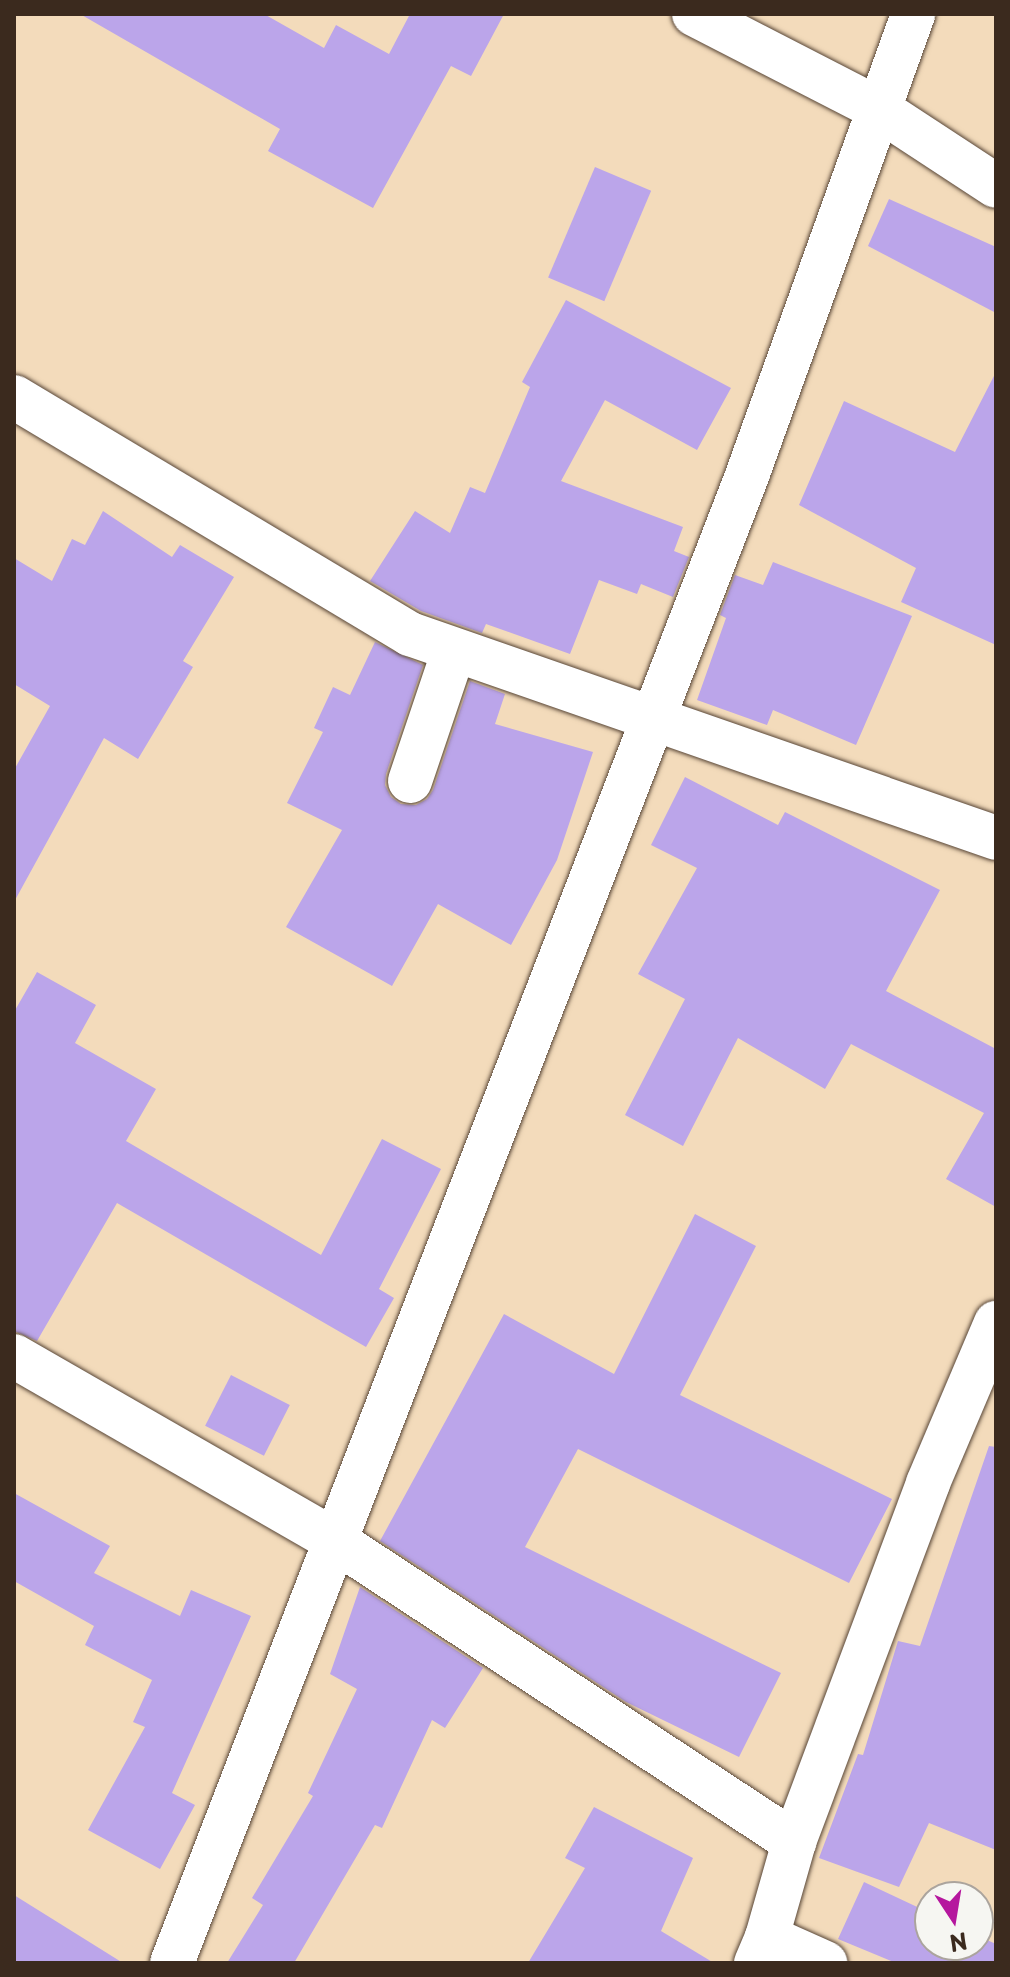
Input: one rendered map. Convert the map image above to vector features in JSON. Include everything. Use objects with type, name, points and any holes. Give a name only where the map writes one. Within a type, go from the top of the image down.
[{"type":"street","points":[[694,14],[877,108],[996,186]]},
{"type":"street","points":[[172,1963],[748,473],[913,14]]},
{"type":"street","points":[[14,397],[410,634],[996,838]]},
{"type":"street","points":[[410,781],[454,650]]},
{"type":"street","points":[[825,1963],[761,1950],[794,1842],[928,1483],[996,1323]]},
{"type":"street","points":[[14,1356],[337,1542],[794,1842]]},
{"type":"building","points":[[80,14],[264,14],[324,48],[336,25],[389,54],[410,14],[504,14],[471,76],[451,66],[373,208],[268,151],[280,129]]},
{"type":"building","points":[[595,167],[651,191],[604,301],[548,277]]},
{"type":"building","points":[[889,199],[996,247],[996,313],[868,246]]},
{"type":"building","points":[[566,300],[731,388],[697,450],[605,400],[561,481],[683,527],[674,551],[689,557],[673,597],[641,584],[637,594],[599,580],[570,654],[486,624],[482,633],[421,611],[370,581],[415,511],[450,533],[470,487],[485,493],[530,387],[522,382]]},
{"type":"building","points":[[996,372],[996,645],[901,602],[916,568],[799,505],[844,401],[955,452]]},
{"type":"building","points":[[103,511],[172,557],[180,545],[234,577],[183,661],[193,667],[138,759],[104,738],[14,902],[14,770],[50,706],[14,684],[14,558],[52,581],[72,539],[85,545]]},
{"type":"building","points":[[773,562],[912,616],[856,745],[773,710],[767,725],[697,700],[726,618],[720,615],[735,575],[763,585]]},
{"type":"building","points":[[375,642],[423,665],[386,774],[385,785],[391,797],[401,804],[416,805],[427,799],[433,790],[470,681],[505,694],[495,724],[593,752],[557,860],[511,945],[438,904],[392,986],[286,927],[342,830],[287,803],[323,732],[314,728],[333,687],[350,695]]},
{"type":"building","points":[[685,777],[778,825],[785,812],[940,890],[886,991],[996,1049],[996,1207],[946,1179],[984,1113],[851,1044],[825,1089],[738,1038],[683,1146],[625,1115],[685,999],[638,974],[697,868],[651,845]]},
{"type":"building","points":[[37,972],[96,1005],[75,1043],[156,1089],[126,1141],[321,1255],[382,1139],[441,1169],[379,1289],[394,1298],[366,1347],[117,1203],[37,1341],[14,1331],[14,1012]]},
{"type":"building","points":[[695,1214],[756,1246],[680,1395],[892,1499],[849,1583],[578,1449],[525,1547],[781,1673],[739,1757],[626,1702],[380,1541],[504,1314],[614,1374]]},
{"type":"building","points":[[231,1375],[290,1405],[264,1456],[205,1426]]},
{"type":"building","points":[[989,1446],[996,1447],[996,1850],[929,1823],[899,1887],[819,1858],[858,1754],[863,1755],[898,1641],[920,1646]]},
{"type":"building","points":[[14,1493],[110,1546],[94,1573],[180,1616],[191,1590],[251,1616],[172,1793],[195,1805],[160,1869],[88,1830],[145,1727],[133,1722],[152,1680],[85,1645],[94,1626],[14,1581]]},
{"type":"building","points":[[360,1587],[483,1668],[445,1728],[432,1720],[382,1828],[375,1825],[294,1963],[227,1963],[263,1905],[252,1898],[313,1796],[308,1793],[357,1689],[330,1674]]},
{"type":"building","points":[[594,1807],[693,1858],[661,1931],[714,1963],[528,1963],[585,1868],[565,1858]]},
{"type":"building","points":[[864,1882],[914,1905],[914,1961],[994,1961],[994,1943],[996,1963],[896,1963],[838,1939]]},
{"type":"building","points":[[14,1895],[123,1963],[14,1963]]}]
